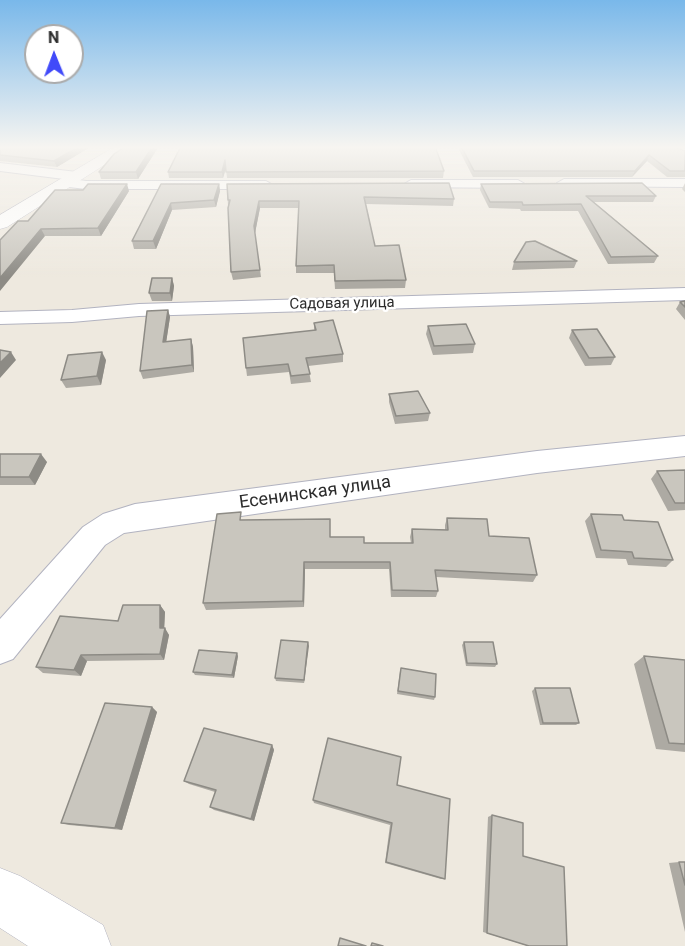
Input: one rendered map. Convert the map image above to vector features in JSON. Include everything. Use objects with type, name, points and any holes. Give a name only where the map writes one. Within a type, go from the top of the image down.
[{"type":"street","points":[[0,223],[53,190]]},
{"type":"street","name":"Садовая улица","points":[[0,318],[72,316],[151,309],[685,294]]},
{"type":"street","name":"Есенинская улица","points":[[0,646],[94,536],[114,523],[135,517],[537,462],[685,446]]},
{"type":"street","points":[[0,897],[82,946]]},
{"type":"building","points":[[55,190],[123,190],[98,228],[41,229],[0,278],[0,240],[18,221],[28,221]]},
{"type":"building","points":[[158,190],[217,190],[214,200],[171,203],[153,241],[132,241]]},
{"type":"building","points":[[227,190],[451,190],[454,199],[364,197],[375,246],[399,245],[406,280],[335,281],[334,265],[296,266],[299,201],[259,201],[254,226],[260,270],[231,272],[228,208],[230,200],[228,200]]},
{"type":"building","points":[[484,190],[650,190],[656,196],[586,196],[658,256],[611,257],[581,204],[523,205],[522,202],[490,202]]},
{"type":"building","points":[[535,241],[577,261],[514,262],[526,242]]},
{"type":"building","points":[[152,278],[172,278],[170,293],[149,293]]},
{"type":"building","points":[[168,310],[163,342],[191,339],[192,365],[140,371],[147,311]]},
{"type":"building","points":[[333,320],[343,354],[306,358],[310,374],[291,376],[288,364],[246,368],[243,338],[316,330],[314,323]]},
{"type":"building","points":[[466,324],[475,344],[434,346],[428,326]]},
{"type":"building","points":[[597,329],[615,357],[589,358],[572,330]]},
{"type":"building","points":[[0,350],[11,352],[0,363]]},
{"type":"building","points":[[102,352],[97,376],[61,380],[68,355]]},
{"type":"building","points":[[418,391],[430,413],[396,416],[389,394]]},
{"type":"building","points":[[0,454],[41,454],[29,477],[0,477]]},
{"type":"building","points":[[685,470],[685,503],[675,503],[657,471]]},
{"type":"building","points":[[241,512],[240,520],[330,519],[330,537],[364,537],[364,543],[413,543],[412,529],[448,530],[447,518],[487,519],[489,536],[529,538],[537,575],[435,570],[438,591],[392,590],[390,562],[304,562],[303,601],[203,603],[217,514]]},
{"type":"building","points":[[591,514],[622,515],[624,520],[658,522],[673,560],[634,558],[632,552],[601,550]]},
{"type":"building","points":[[123,605],[160,605],[160,628],[165,628],[160,654],[81,655],[74,670],[36,667],[60,616],[118,621]]},
{"type":"building","points":[[281,640],[308,642],[304,680],[275,678]]},
{"type":"building","points":[[464,642],[493,642],[497,664],[467,663]]},
{"type":"building","points":[[199,650],[237,653],[232,675],[193,672]]},
{"type":"building","points":[[644,656],[685,660],[685,744],[669,743]]},
{"type":"building","points":[[401,668],[436,674],[435,697],[398,691]]},
{"type":"building","points":[[535,688],[570,688],[579,723],[543,723]]},
{"type":"building","points":[[105,703],[152,707],[115,828],[61,823]]},
{"type":"building","points":[[204,728],[272,745],[251,819],[210,807],[216,790],[184,781]]},
{"type":"building","points":[[328,738],[401,757],[397,785],[450,799],[445,879],[386,862],[392,823],[313,800]]},
{"type":"building","points":[[492,815],[523,823],[523,856],[564,867],[567,946],[529,946],[487,933]]},
{"type":"building","points":[[679,862],[685,862],[685,885]]},
{"type":"building","points":[[340,938],[366,946],[338,946]]}]
